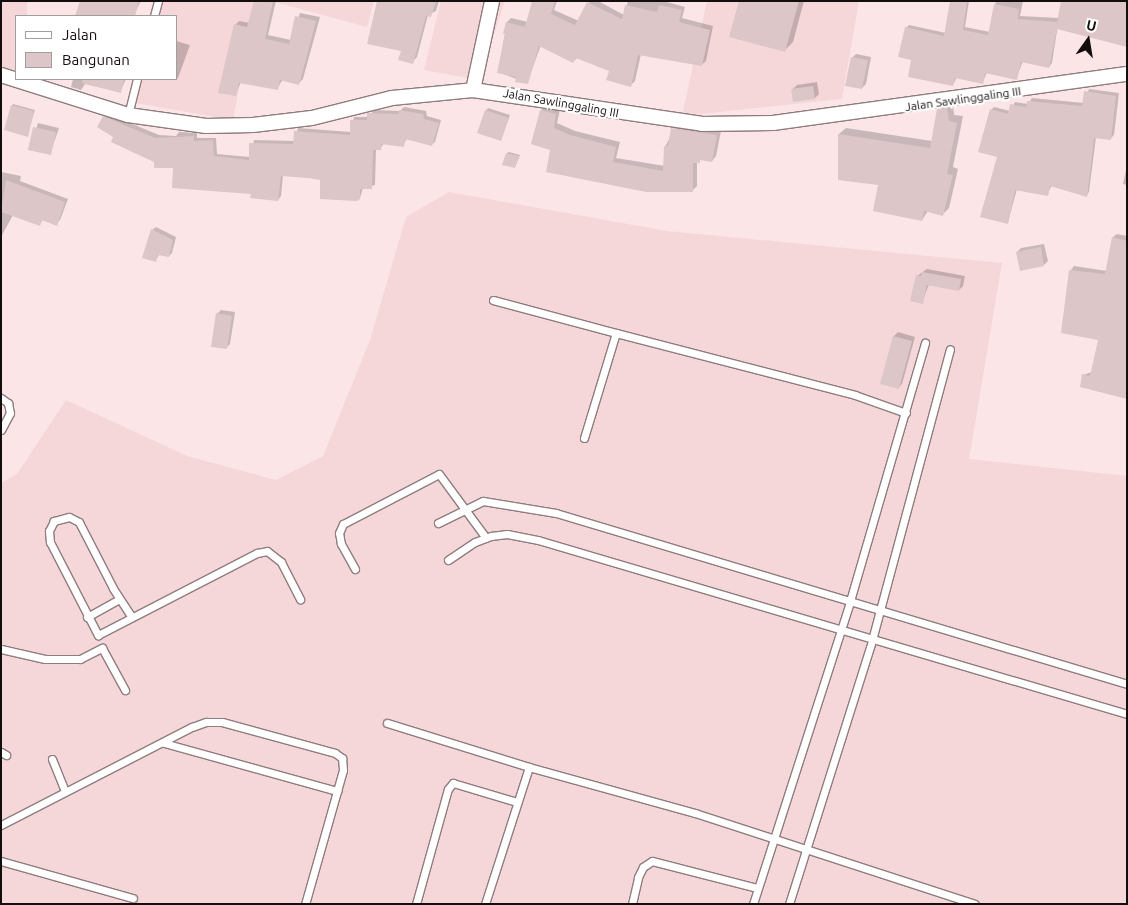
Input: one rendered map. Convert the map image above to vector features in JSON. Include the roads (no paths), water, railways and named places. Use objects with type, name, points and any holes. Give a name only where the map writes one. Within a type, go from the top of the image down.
[{"type":"street","points":[[473,90],[492,1]]},
{"type":"street","name":"Jalan Sawlinggaling III","points":[[17,80],[128,114],[206,126],[253,125],[312,118],[392,98],[473,90],[702,124],[773,123],[1127,74]]},
{"type":"street","name":"Jalan Sawlinggaling III","points":[[1,75],[15,79]]},
{"type":"lane","points":[[154,15],[158,1]]},
{"type":"lane","points":[[128,114],[137,80]]},
{"type":"lane","points":[[493,300],[855,395],[906,413]]},
{"type":"lane","points":[[584,438],[616,333]]},
{"type":"lane","points":[[753,904],[772,839],[850,601],[925,343]]},
{"type":"lane","points":[[789,904],[872,640],[950,349]]},
{"type":"lane","points":[[1,398],[8,403],[10,413],[1,430]]},
{"type":"lane","points":[[355,569],[338,532],[343,524],[439,474],[466,507],[486,538]]},
{"type":"lane","points":[[438,523],[466,507],[483,501],[509,503],[556,513],[1127,684]]},
{"type":"lane","points":[[125,690],[102,648],[98,635],[87,617],[50,542],[50,530],[54,521],[69,517],[79,522],[119,599],[131,616]]},
{"type":"lane","points":[[448,560],[486,538],[507,534],[538,540],[1127,714]]},
{"type":"lane","points":[[98,635],[131,616],[257,553],[267,551],[281,562],[300,599]]},
{"type":"lane","points":[[87,617],[119,599]]},
{"type":"lane","points":[[1,649],[45,659],[80,658],[102,648]]},
{"type":"lane","points":[[1,825],[192,727],[222,722],[335,753],[342,758],[343,770],[338,791],[305,904]]},
{"type":"lane","points":[[386,723],[529,767],[695,813],[975,904]]},
{"type":"lane","points":[[164,743],[338,791]]},
{"type":"lane","points":[[52,759],[65,792]]},
{"type":"lane","points":[[485,904],[529,767]]},
{"type":"lane","points":[[416,904],[448,789],[453,783],[517,802]]},
{"type":"lane","points":[[1,861],[132,898]]},
{"type":"lane","points":[[632,904],[638,877],[643,867],[652,861],[758,888]]}]
